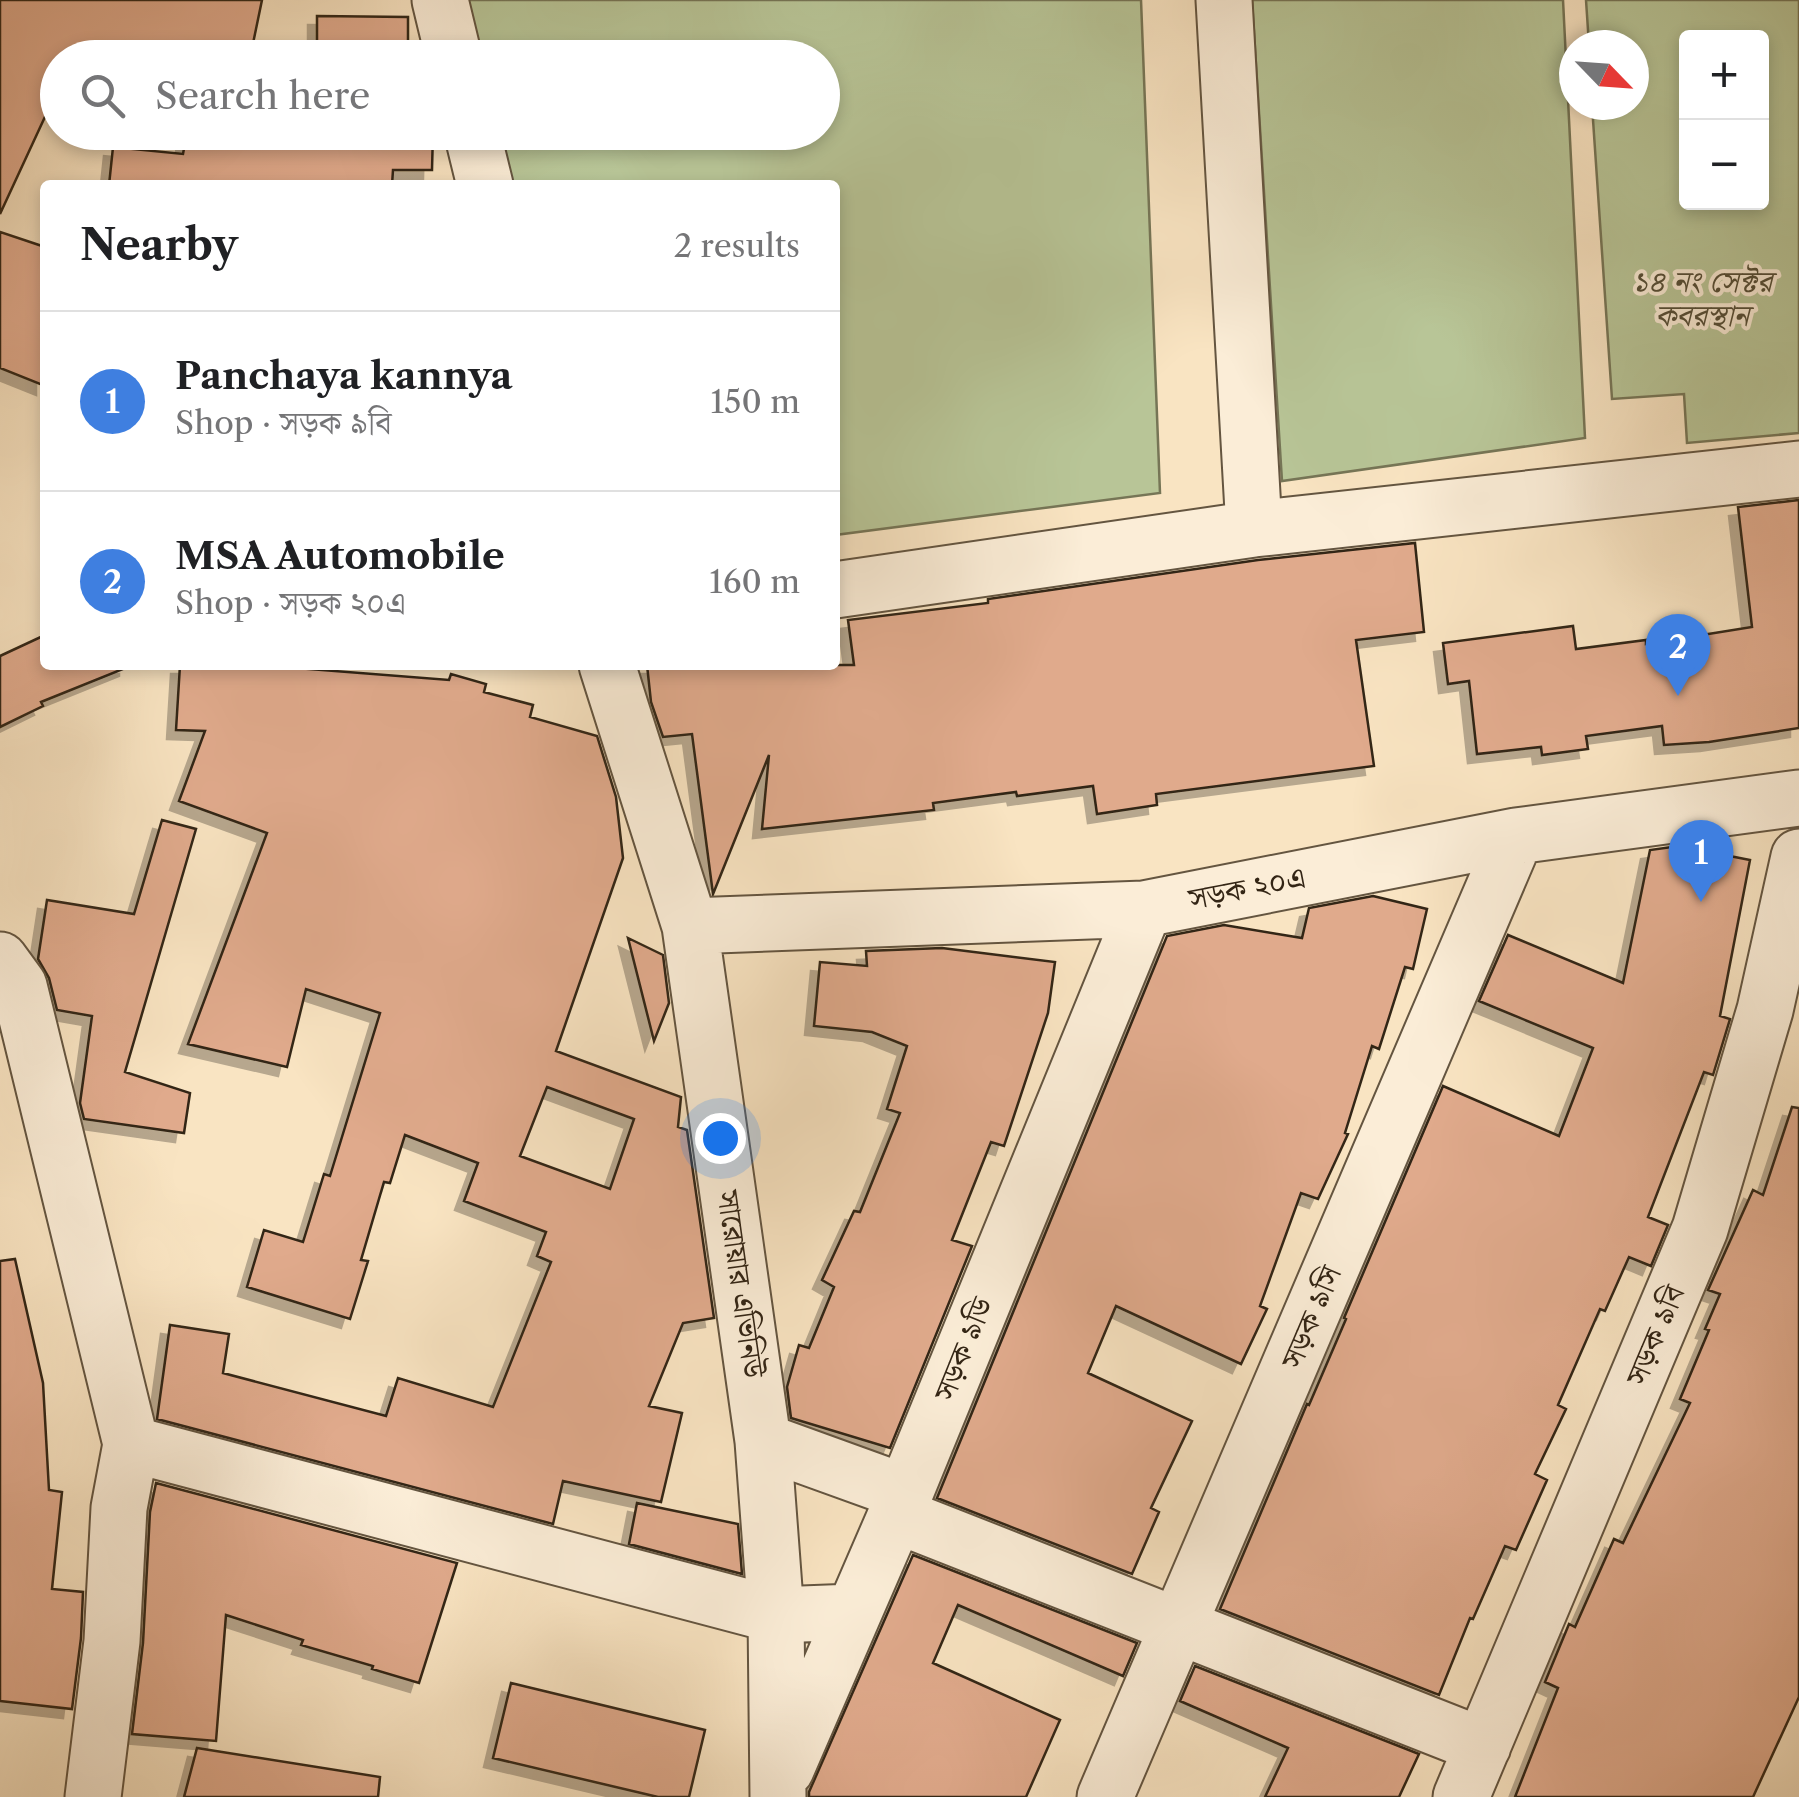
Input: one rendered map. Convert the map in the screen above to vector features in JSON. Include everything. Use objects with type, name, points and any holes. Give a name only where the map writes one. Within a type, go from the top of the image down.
[{"type":"street","points":[[440,0],[450,40]]},
{"type":"street","points":[[1224,0],[1254,528]]},
{"type":"street","points":[[477,150],[485,180]]},
{"type":"street","points":[[840,589],[1254,528],[1799,468]]},
{"type":"street","name":"সারোয়ার এভিনিউ","points":[[608,670],[690,926],[763,1440],[776,1615],[778,1792]]},
{"type":"street","name":"সড়ক ২০এ","points":[[690,926],[1144,909],[1516,836],[1799,798]]},
{"type":"street","name":"সড়ক ৯সি","points":[[1105,1797],[1516,836]]},
{"type":"street","name":"সড়ক ৯বি","points":[[1460,1797],[1700,1229],[1765,1010],[1799,857]]},
{"type":"street","name":"সড়ক ৯ডি","points":[[778,1792],[1144,909]]},
{"type":"street","points":[[0,960],[18,986],[131,1444],[119,1508],[112,1641],[93,1797]]},
{"type":"street","points":[[763,1440],[1179,1625],[1482,1746]]},
{"type":"street","points":[[131,1444],[776,1615],[854,1612]]},
{"type":"green space","points":[[463,0],[1141,0],[1160,493],[840,534],[840,180],[500,180],[494,150],[840,150],[840,40],[471,40]]},
{"type":"green space","points":[[1252,0],[1563,0],[1559,120],[1569,120],[1585,438],[1282,481]]},
{"type":"green space","name":"১৪ নং সেক্টর কবরস্থান","points":[[1586,0],[1799,0],[1799,433],[1687,443],[1684,394],[1612,399],[1593,120],[1649,120],[1649,30],[1588,30]]},
{"type":"building","points":[[0,0],[262,0],[254,40],[40,40],[40,128],[0,214]]},
{"type":"building","points":[[317,16],[408,17],[408,40],[317,40]]},
{"type":"building","points":[[113,150],[183,154],[184,150],[433,150],[432,170],[393,170],[392,180],[110,180]]},
{"type":"building","points":[[0,232],[40,245],[40,384],[0,368]]},
{"type":"building","points":[[1799,500],[1799,728],[1664,745],[1662,726],[1586,736],[1588,749],[1542,755],[1541,747],[1477,754],[1469,681],[1448,684],[1443,643],[1573,626],[1576,649],[1646,640],[1646,644],[1752,627],[1738,507]]},
{"type":"building","points":[[1415,543],[1424,632],[1356,640],[1374,766],[1156,794],[1157,805],[1097,814],[1093,786],[1017,796],[1016,792],[933,803],[934,810],[762,829],[769,755],[713,894],[692,734],[663,737],[651,702],[648,670],[840,670],[840,665],[854,665],[848,620],[988,603],[988,599],[1258,560]]},
{"type":"building","points":[[40,637],[40,670],[121,670],[41,702],[43,706],[0,727],[0,656]]},
{"type":"building","points":[[180,670],[322,670],[449,680],[451,674],[486,684],[484,692],[533,705],[530,717],[597,736],[616,797],[623,858],[556,1051],[681,1097],[678,1127],[687,1130],[714,1318],[683,1323],[649,1406],[682,1413],[661,1502],[563,1481],[553,1524],[157,1419],[170,1325],[229,1334],[223,1373],[386,1416],[398,1378],[493,1407],[551,1262],[537,1256],[546,1232],[464,1201],[478,1163],[405,1135],[390,1183],[384,1182],[361,1260],[368,1261],[350,1319],[247,1287],[264,1230],[303,1242],[324,1174],[330,1176],[380,1013],[306,989],[287,1067],[188,1044],[267,833],[179,801],[205,731],[176,730]],"holes":[[[547,1087],[634,1119],[610,1189],[520,1156]]]},
{"type":"building","points":[[162,820],[196,829],[125,1072],[190,1093],[184,1133],[84,1119],[80,1103],[92,1016],[57,1010],[49,978],[38,959],[47,900],[134,914]]},
{"type":"building","points":[[1679,846],[1750,860],[1720,1016],[1730,1019],[1713,1075],[1704,1072],[1648,1217],[1668,1225],[1651,1266],[1629,1257],[1605,1311],[1600,1309],[1558,1405],[1566,1409],[1535,1474],[1547,1480],[1516,1550],[1505,1546],[1439,1695],[1220,1609],[1443,1086],[1559,1136],[1593,1048],[1479,1001],[1508,935],[1623,983],[1650,850]]},
{"type":"building","points":[[1373,896],[1427,909],[1413,969],[1405,967],[1379,1049],[1372,1046],[1345,1133],[1348,1134],[1318,1199],[1301,1193],[1260,1306],[1267,1309],[1241,1364],[1116,1306],[1088,1373],[1192,1421],[1151,1508],[1159,1512],[1132,1574],[937,1498],[1167,936],[1224,925],[1302,938],[1309,908]]},
{"type":"building","points":[[628,938],[663,955],[669,1003],[654,1041]]},
{"type":"building","points":[[942,948],[1055,962],[1048,1013],[1004,1146],[991,1142],[952,1240],[972,1246],[890,1448],[791,1418],[787,1387],[799,1345],[809,1348],[834,1287],[822,1280],[854,1211],[860,1212],[900,1113],[887,1109],[907,1046],[872,1032],[814,1026],[820,962],[867,966],[866,951]]},
{"type":"building","points":[[1792,1107],[1799,1108],[1799,1697],[1753,1797],[1515,1797],[1558,1688],[1545,1682],[1569,1624],[1575,1627],[1614,1539],[1623,1543],[1690,1403],[1680,1399],[1720,1294],[1708,1290],[1753,1190],[1763,1195]]},
{"type":"building","points":[[15,1259],[43,1383],[49,1490],[62,1492],[52,1589],[83,1592],[72,1709],[0,1701],[0,1261]]},
{"type":"building","points":[[156,1483],[457,1563],[419,1683],[301,1645],[303,1640],[226,1615],[216,1741],[132,1734],[143,1643],[150,1512]]},
{"type":"building","points":[[637,1503],[738,1524],[742,1574],[629,1544]]},
{"type":"building","points":[[913,1555],[1137,1643],[1123,1676],[958,1605],[933,1663],[1060,1720],[1026,1797],[809,1797]]},
{"type":"building","points":[[1195,1666],[1419,1754],[1399,1797],[1265,1797],[1288,1748],[1180,1701]]},
{"type":"building","points":[[511,1683],[705,1730],[689,1797],[658,1797],[493,1758]]},
{"type":"building","points":[[197,1748],[380,1777],[378,1797],[184,1797]]},
{"type":"place","name":"MSA Automobile","points":[[1678,696]]},
{"type":"place","name":"Panchaya kannya","points":[[1701,902]]}]
